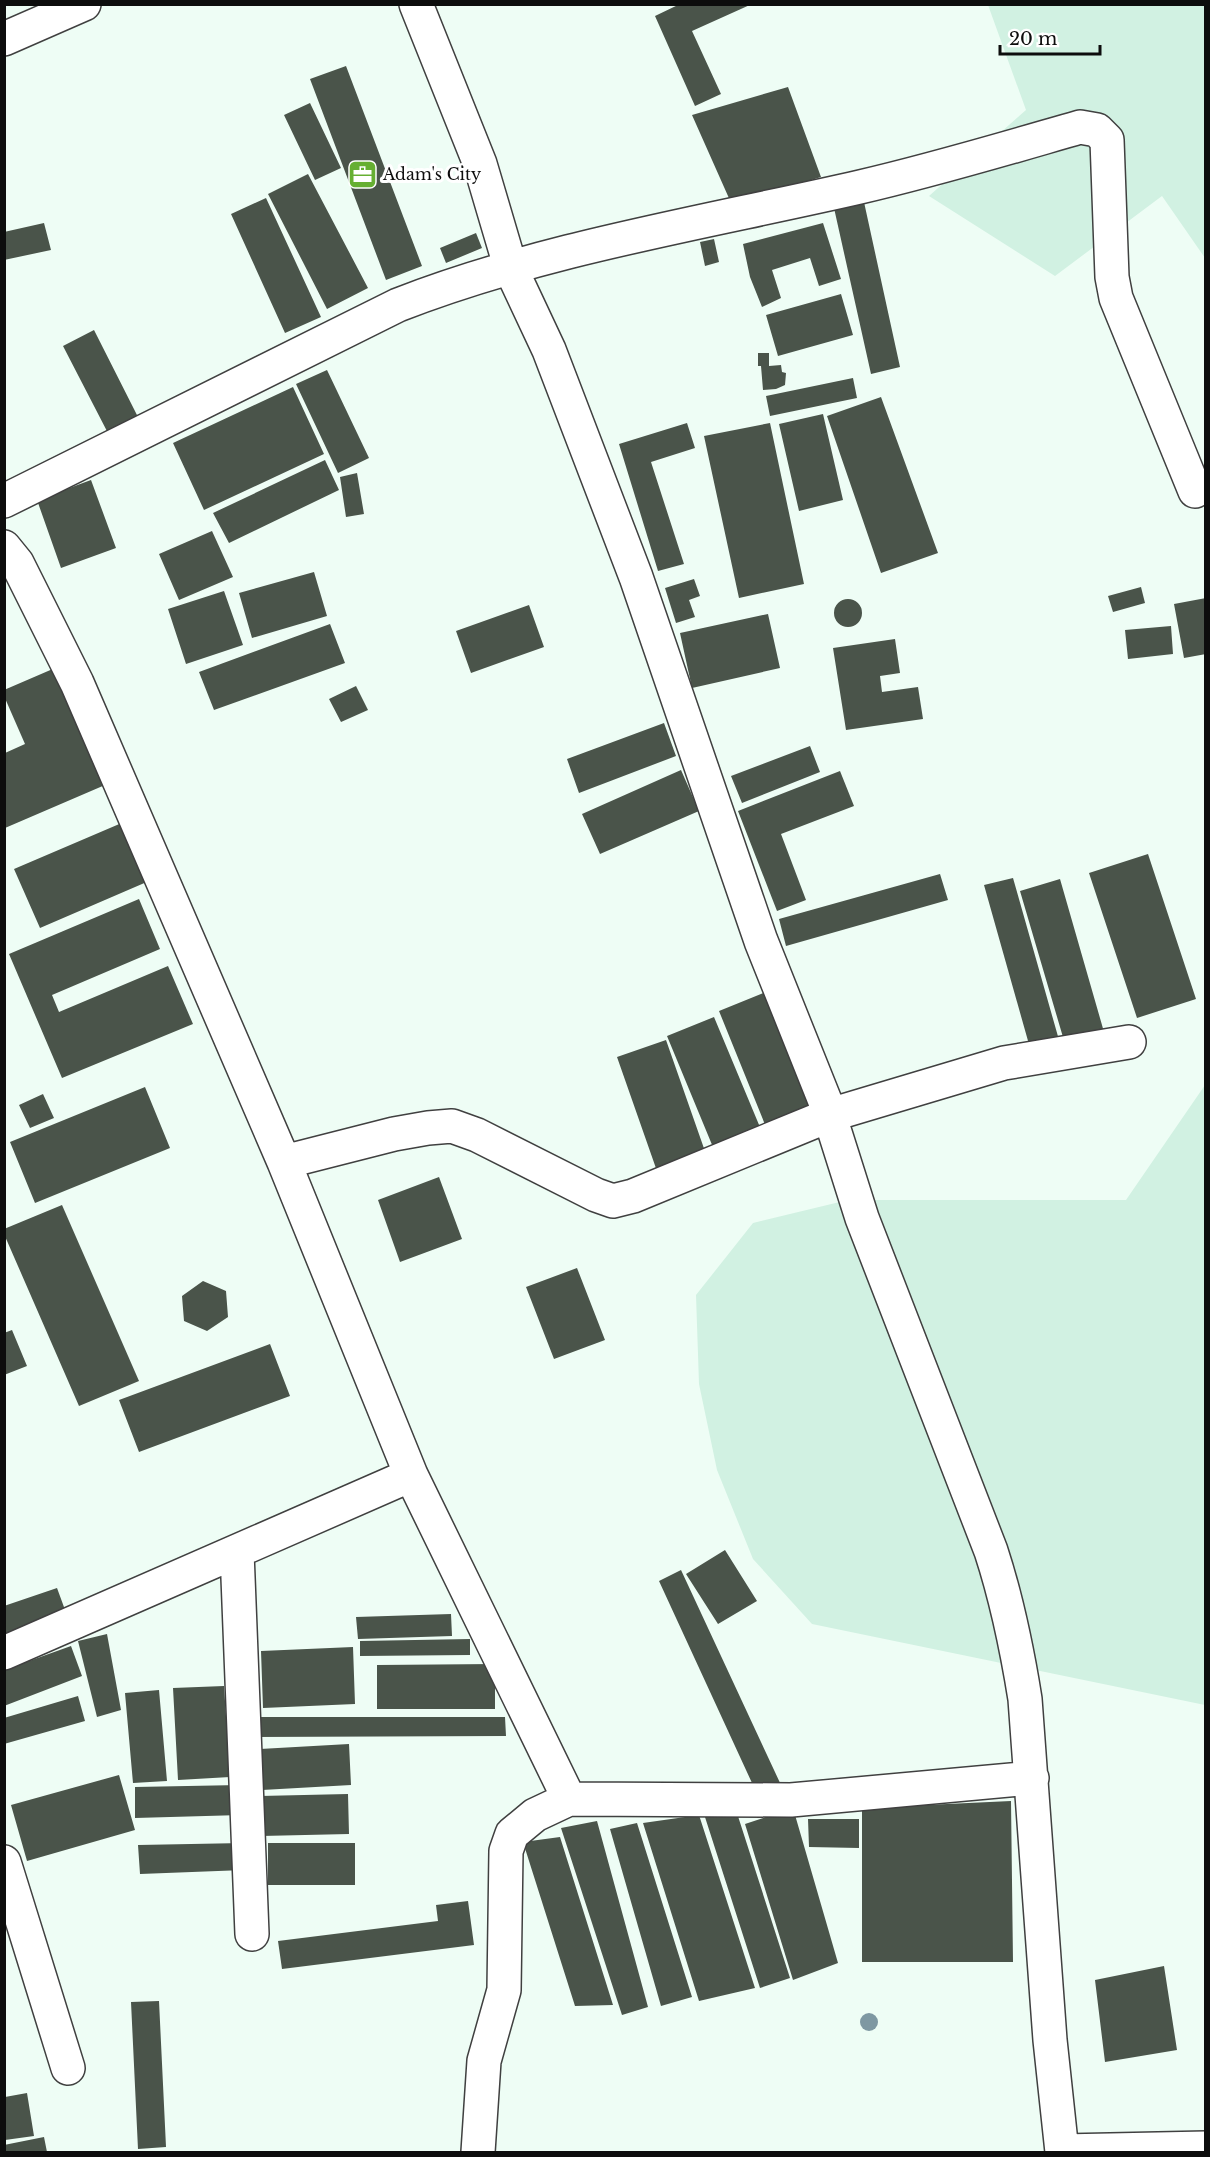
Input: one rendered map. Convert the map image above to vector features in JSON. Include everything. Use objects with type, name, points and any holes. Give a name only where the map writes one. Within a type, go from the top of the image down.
[{"type":"street","points":[[4,39],[43,13],[84,4]]},
{"type":"street","points":[[416,4],[480,164],[511,268],[549,350],[606,495],[761,941],[830,1115],[862,1218],[991,1551],[1003,1588],[1018,1654],[1025,1699],[1050,2040],[1062,2152],[1206,2148]]},
{"type":"street","points":[[4,501],[398,305],[461,282],[576,251],[893,179],[1080,127],[1097,130],[1107,140],[1112,278],[1116,298],[1195,491]]},
{"type":"street","points":[[4,547],[17,563],[77,683],[284,1162],[411,1475],[569,1798]]},
{"type":"street","points":[[284,1162],[394,1134],[452,1126],[477,1135],[596,1195],[613,1201],[633,1196],[830,1115],[1004,1063],[1129,1042]]},
{"type":"street","points":[[4,1653],[411,1475]]},
{"type":"street","points":[[237,1552],[252,1934]]},
{"type":"street","points":[[478,2152],[483,2061],[504,1990],[506,1851],[512,1834],[535,1815],[569,1798],[791,1800],[1032,1778]]},
{"type":"street","points":[[4,1862],[68,2068]]},
{"type":"green space","points":[[988,5],[1205,5],[1205,258],[1162,196],[1055,276],[929,196],[1026,110]]},
{"type":"green space","points":[[1205,1085],[1205,1705],[812,1624],[753,1559],[717,1470],[699,1384],[696,1295],[753,1223],[848,1200],[1126,1200]]},
{"type":"building","points":[[680,4],[752,4],[692,31],[721,94],[695,106],[655,16]]},
{"type":"building","points":[[346,66],[422,266],[386,280],[310,79]]},
{"type":"building","points":[[788,87],[821,177],[732,205],[692,115]]},
{"type":"building","points":[[310,103],[341,168],[315,180],[284,115]]},
{"type":"building","points":[[308,174],[368,288],[327,309],[268,194]]},
{"type":"building","points":[[266,198],[321,317],[285,333],[231,214]]},
{"type":"building","points":[[864,202],[900,367],[871,374],[834,208]]},
{"type":"building","points":[[44,223],[51,250],[4,260],[4,232]]},
{"type":"building","points":[[823,223],[841,279],[819,286],[810,258],[772,270],[781,298],[762,307],[750,277],[743,244]]},
{"type":"building","points":[[476,233],[482,248],[446,263],[440,248]]},
{"type":"building","points":[[714,239],[719,262],[705,266],[700,242]]},
{"type":"building","points":[[841,294],[853,335],[778,356],[766,315]]},
{"type":"building","points":[[94,330],[140,421],[110,437],[63,346]]},
{"type":"building","points":[[758,353],[769,353],[769,366],[781,365],[782,372],[786,373],[785,385],[776,389],[763,390]]},
{"type":"building","points":[[327,370],[369,458],[338,473],[296,384]]},
{"type":"building","points":[[853,378],[857,398],[770,416],[766,396]]},
{"type":"building","points":[[293,387],[324,454],[204,510],[173,443]]},
{"type":"building","points":[[881,397],[938,553],[881,573],[827,416]]},
{"type":"building","points":[[823,414],[843,500],[799,511],[779,424]]},
{"type":"building","points":[[687,423],[695,448],[651,462],[684,564],[658,571],[619,444]]},
{"type":"building","points":[[770,423],[804,584],[739,598],[704,436]]},
{"type":"building","points":[[325,460],[339,490],[229,543],[213,513]]},
{"type":"building","points":[[357,473],[364,514],[346,517],[340,477]]},
{"type":"building","points":[[91,480],[116,548],[61,568],[37,500]]},
{"type":"building","points":[[212,531],[233,577],[179,600],[159,554]]},
{"type":"building","points":[[314,572],[327,616],[252,638],[239,593]]},
{"type":"building","points":[[694,579],[700,596],[689,600],[695,617],[676,623],[665,588]]},
{"type":"building","points":[[1141,587],[1145,603],[1113,612],[1108,596]]},
{"type":"building","points":[[224,591],[243,645],[186,664],[168,609]]},
{"type":"building","points":[[1206,598],[1206,654],[1184,658],[1174,604]]},
{"type":"building","points":[[848,599],[858,603],[862,613],[858,623],[848,627],[838,623],[834,613],[838,603]]},
{"type":"building","points":[[529,605],[544,647],[471,673],[456,631]]},
{"type":"building","points":[[768,614],[780,668],[692,688],[680,633]]},
{"type":"building","points":[[330,624],[345,663],[214,710],[199,672]]},
{"type":"building","points":[[1171,626],[1173,654],[1128,659],[1125,630]]},
{"type":"building","points":[[895,639],[900,673],[880,676],[882,692],[918,687],[923,719],[846,730],[833,648]]},
{"type":"building","points":[[62,665],[112,782],[5,828],[5,753],[25,744],[4,696],[4,690]]},
{"type":"building","points":[[356,686],[368,710],[341,722],[329,699]]},
{"type":"building","points":[[664,723],[676,756],[579,793],[567,759]]},
{"type":"building","points":[[810,746],[820,772],[742,803],[731,776]]},
{"type":"building","points":[[681,770],[699,811],[600,854],[582,814]]},
{"type":"building","points":[[840,771],[854,806],[781,834],[806,900],[777,911],[738,811]]},
{"type":"building","points":[[124,822],[149,881],[40,928],[14,869]]},
{"type":"building","points":[[1148,854],[1196,999],[1137,1018],[1089,873]]},
{"type":"building","points":[[940,874],[948,900],[786,946],[779,919]]},
{"type":"building","points":[[1013,878],[1061,1047],[1032,1055],[984,885]]},
{"type":"building","points":[[1060,879],[1104,1032],[1065,1044],[1020,891]]},
{"type":"building","points":[[139,899],[160,949],[52,995],[59,1012],[168,966],[193,1024],[62,1078],[9,954]]},
{"type":"building","points":[[768,991],[817,1112],[768,1132],[719,1011]]},
{"type":"building","points":[[714,1017],[762,1132],[715,1152],[667,1036]]},
{"type":"building","points":[[666,1040],[707,1157],[658,1174],[617,1057]]},
{"type":"building","points":[[145,1087],[170,1148],[35,1203],[10,1142]]},
{"type":"building","points":[[43,1094],[54,1118],[30,1128],[19,1105]]},
{"type":"building","points":[[439,1177],[462,1239],[400,1262],[378,1200]]},
{"type":"building","points":[[62,1205],[139,1381],[79,1406],[4,1234],[4,1229]]},
{"type":"building","points":[[577,1268],[605,1340],[554,1359],[526,1287]]},
{"type":"building","points":[[203,1281],[226,1291],[228,1317],[207,1331],[184,1321],[182,1296]]},
{"type":"building","points":[[12,1330],[27,1366],[4,1375],[4,1333]]},
{"type":"building","points":[[270,1344],[290,1396],[139,1452],[119,1400]]},
{"type":"building","points":[[725,1550],[757,1601],[718,1624],[686,1574]]},
{"type":"building","points":[[681,1570],[781,1785],[758,1796],[659,1581]]},
{"type":"building","points":[[57,1588],[68,1618],[4,1641],[4,1606]]},
{"type":"building","points":[[451,1614],[452,1636],[358,1639],[356,1617]]},
{"type":"building","points":[[107,1634],[121,1710],[97,1717],[78,1641]]},
{"type":"building","points":[[470,1639],[470,1655],[360,1656],[360,1641]]},
{"type":"building","points":[[71,1646],[82,1676],[4,1706],[4,1670]]},
{"type":"building","points":[[353,1647],[355,1704],[263,1708],[261,1651]]},
{"type":"building","points":[[495,1664],[495,1709],[377,1709],[377,1665]]},
{"type":"building","points":[[224,1686],[230,1777],[178,1780],[173,1688]]},
{"type":"building","points":[[159,1690],[167,1781],[133,1783],[125,1693]]},
{"type":"building","points":[[78,1696],[85,1721],[4,1744],[4,1718]]},
{"type":"building","points":[[249,1717],[505,1717],[506,1736],[249,1737]]},
{"type":"building","points":[[349,1744],[351,1785],[262,1790],[260,1749]]},
{"type":"building","points":[[119,1775],[135,1830],[27,1861],[11,1805]]},
{"type":"building","points":[[240,1785],[241,1815],[135,1818],[135,1787]]},
{"type":"building","points":[[348,1794],[349,1834],[261,1836],[260,1796]]},
{"type":"building","points":[[1011,1801],[1013,1962],[862,1962],[862,1808]]},
{"type":"building","points":[[793,1808],[838,1963],[793,1980],[745,1824]]},
{"type":"building","points":[[736,1810],[790,1978],[760,1988],[704,1814]]},
{"type":"building","points":[[699,1815],[755,1988],[699,2001],[643,1823]]},
{"type":"building","points":[[808,1819],[859,1819],[859,1848],[809,1847]]},
{"type":"building","points":[[597,1821],[648,2007],[622,2015],[561,1828]]},
{"type":"building","points":[[637,1823],[692,1997],[661,2006],[610,1829]]},
{"type":"building","points":[[560,1837],[613,2005],[575,2006],[523,1842]]},
{"type":"building","points":[[244,1843],[244,1870],[140,1874],[138,1845]]},
{"type":"building","points":[[268,1843],[355,1843],[355,1885],[268,1885]]},
{"type":"building","points":[[468,1901],[474,1945],[282,1969],[278,1941],[438,1921],[436,1905]]},
{"type":"building","points":[[1164,1966],[1177,2050],[1105,2062],[1095,1980]]},
{"type":"building","points":[[159,2001],[166,2147],[138,2149],[131,2002]]},
{"type":"building","points":[[27,2093],[34,2136],[5,2140],[5,2097]]},
{"type":"building","points":[[44,2137],[47,2152],[4,2152],[4,2145]]},
{"type":"place","name":"Adam's City","points":[[362,174]]}]
